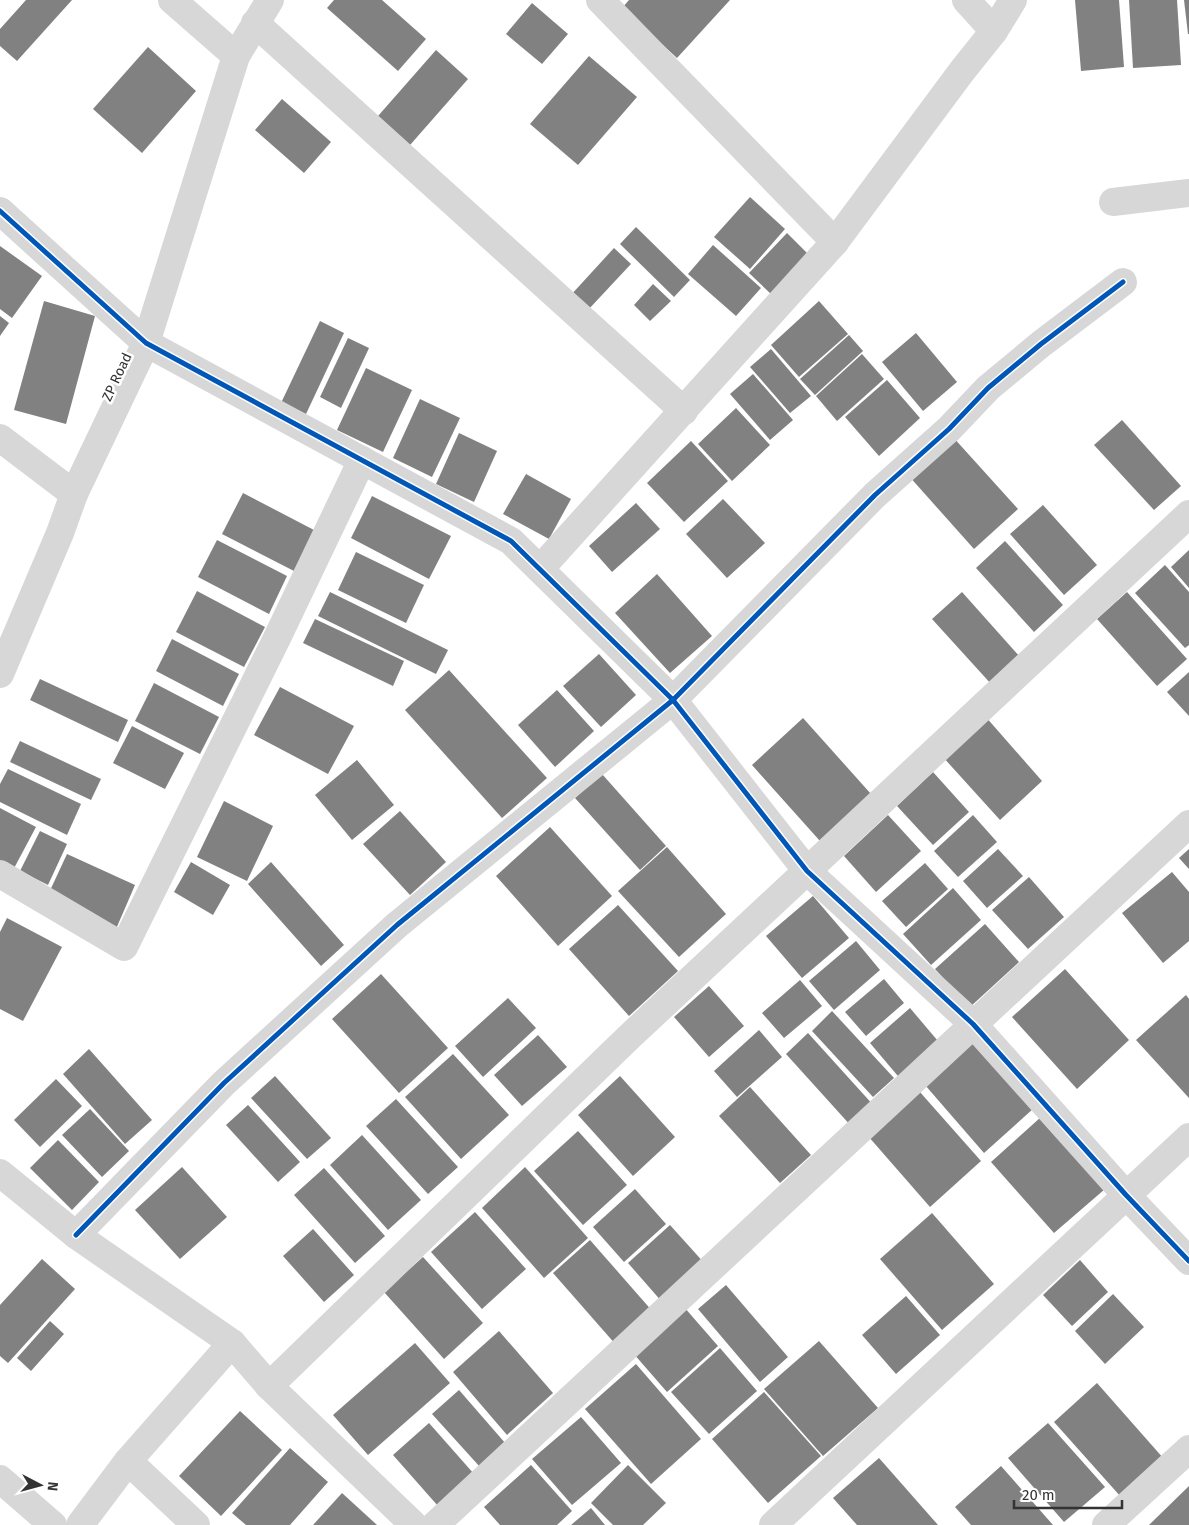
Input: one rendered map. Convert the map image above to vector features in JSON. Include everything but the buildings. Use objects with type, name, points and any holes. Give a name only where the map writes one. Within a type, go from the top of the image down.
[{"type":"street","points":[[172,0],[236,56]]},
{"type":"street","name":"ZP Road","points":[[0,674],[60,533],[74,494],[146,343],[236,56],[270,0]]},
{"type":"street","points":[[600,0],[835,242]]},
{"type":"street","points":[[966,0],[994,31]]},
{"type":"street","points":[[540,569],[835,242],[994,31],[1013,0]]},
{"type":"street","points":[[255,23],[684,411]]},
{"type":"street","points":[[1113,202],[1189,193]]},
{"type":"street","points":[[0,210],[146,343],[511,541],[673,700],[807,871],[973,1024],[1126,1195],[1189,1261]]},
{"type":"street","points":[[76,1235],[224,1083],[397,925],[673,700],[875,495],[949,429],[988,388],[1041,344],[1123,282]]},
{"type":"street","points":[[0,438],[74,494]]},
{"type":"street","points":[[0,874],[124,947],[277,638],[362,460]]},
{"type":"street","points":[[269,1386],[628,1038],[1189,514]]},
{"type":"street","points":[[434,1525],[1189,824]]},
{"type":"street","points":[[774,1525],[1189,1137]]},
{"type":"street","points":[[0,1173],[76,1235],[232,1343],[269,1386],[414,1525]]},
{"type":"street","points":[[80,1525],[128,1461],[232,1343]]},
{"type":"street","points":[[1106,1525],[1189,1449]]},
{"type":"street","points":[[128,1461],[196,1525]]},
{"type":"street","points":[[0,1479],[53,1525]]},
{"type":"cycle path","points":[[0,211],[146,343],[511,541],[673,700],[807,871],[973,1024],[1126,1195],[1189,1261]]},
{"type":"cycle path","points":[[76,1235],[224,1083],[397,925],[673,700],[875,495],[949,429],[988,388],[1041,344],[1123,282]]}]
